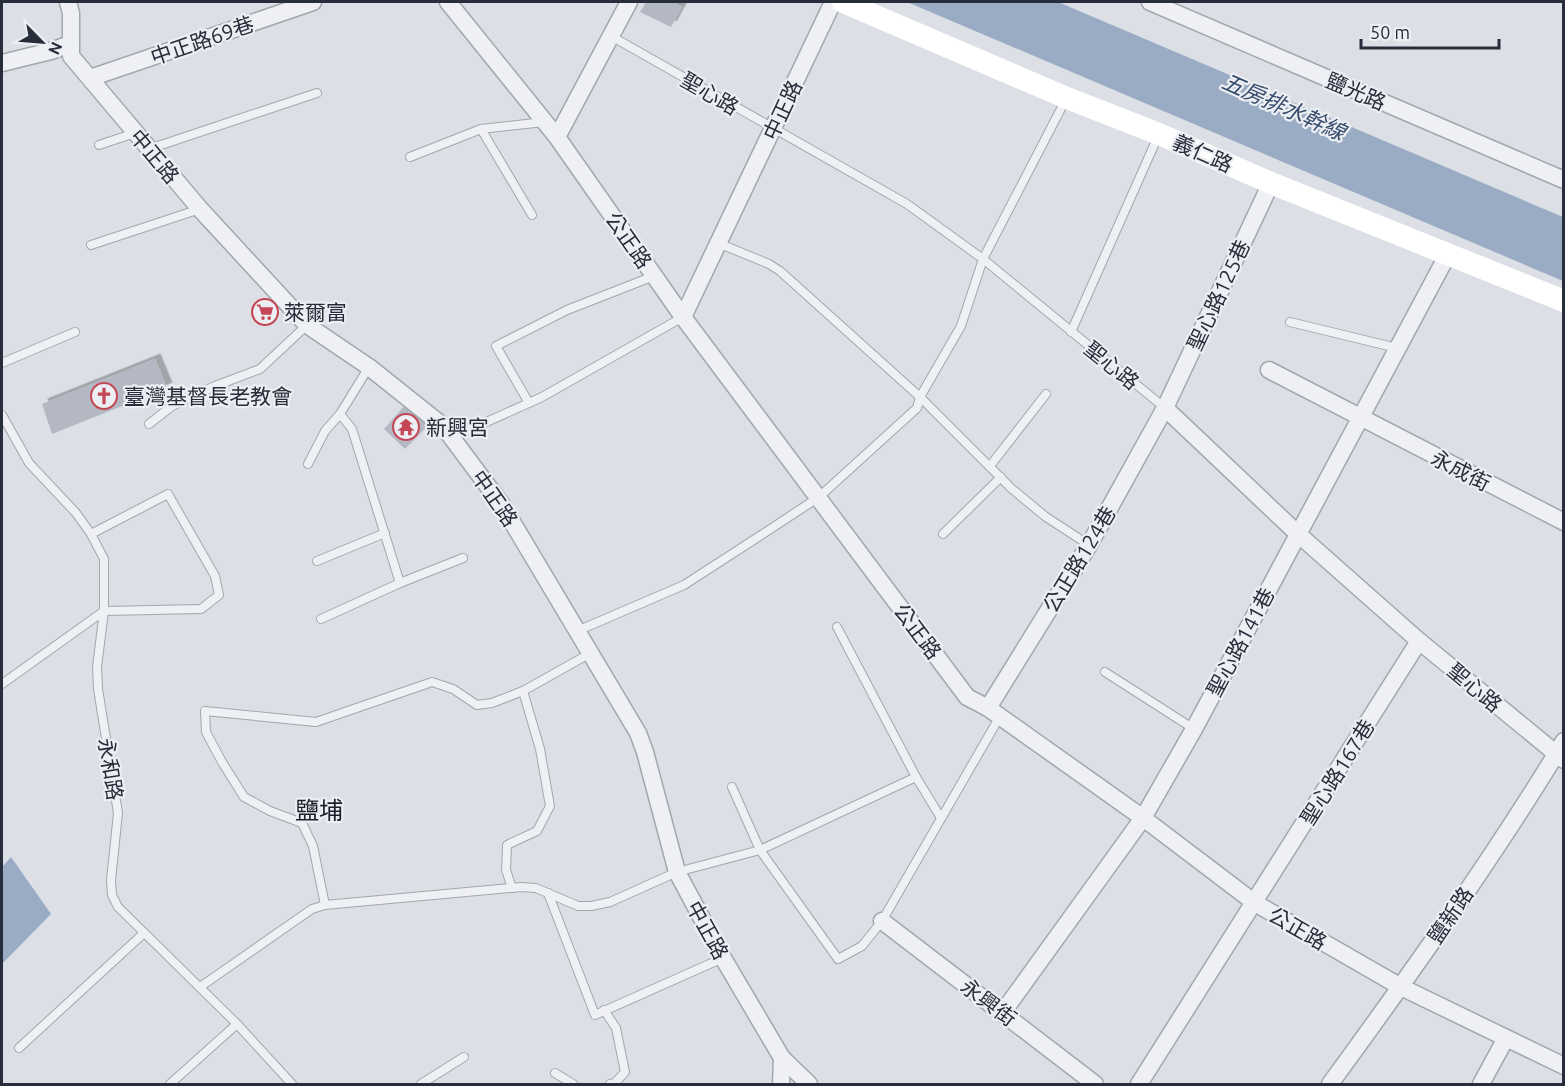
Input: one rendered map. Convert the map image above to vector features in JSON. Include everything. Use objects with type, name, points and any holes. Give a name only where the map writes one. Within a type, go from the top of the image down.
[{"type":"street","name":"中正路","points":[[68,2],[71,14],[71,56],[200,209],[307,325],[369,367],[443,426],[502,505],[638,733],[677,872],[723,958],[782,1058],[809,1084]]},
{"type":"street","name":"中正路69巷","points":[[90,78],[313,2]]},
{"type":"street","name":"公正路","points":[[448,2],[557,137],[683,317],[967,697],[994,713],[1143,818],[1255,903],[1401,987],[1563,1066]]},
{"type":"street","points":[[557,137],[629,2]]},
{"type":"street","name":"中正路","points":[[683,317],[834,2]]},
{"type":"street","name":"義仁路","points":[[843,2],[1067,98],[1160,134],[1271,183],[1563,300]]},
{"type":"street","name":"鹽光路","points":[[1150,2],[1563,180]]},
{"type":"street","points":[[2,63],[70,44]]},
{"type":"street","name":"聖心路125巷","points":[[1165,408],[1271,183]]},
{"type":"street","name":"聖心路141巷","points":[[1003,1012],[1143,818],[1194,729],[1448,254]]},
{"type":"street","name":"永成街","points":[[1269,370],[1563,522]]},
{"type":"street","name":"聖心路","points":[[1165,408],[1299,534],[1419,641],[1561,752]]},
{"type":"street","name":"公正路124巷","points":[[994,713],[1165,408]]},
{"type":"street","name":"聖心路167巷","points":[[1139,1084],[1419,641]]},
{"type":"street","name":"鹽新路","points":[[1330,1084],[1401,987],[1561,752]]},
{"type":"street","name":"永興街","points":[[882,921],[1095,1084]]},
{"type":"street","points":[[1481,1084],[1506,1038]]},
{"type":"street","points":[[782,1058],[782,1084]]},
{"type":"lane","name":"聖心路","points":[[611,36],[907,204],[983,259],[1165,408]]},
{"type":"lane","points":[[149,149],[317,93]]},
{"type":"lane","points":[[577,631],[684,585],[819,497],[917,408],[920,397],[961,326],[983,259],[1067,98]]},
{"type":"lane","points":[[410,157],[481,129],[545,122]]},
{"type":"lane","points":[[481,129],[532,215]]},
{"type":"lane","points":[[99,145],[136,133]]},
{"type":"lane","points":[[1071,332],[1160,134]]},
{"type":"lane","points":[[91,245],[200,209]]},
{"type":"lane","points":[[718,243],[769,264],[780,271],[920,397],[1000,477],[1046,517],[1089,545]]},
{"type":"lane","points":[[529,402],[496,346],[567,310],[654,276]]},
{"type":"lane","points":[[452,438],[529,402],[683,317]]},
{"type":"lane","points":[[1290,322],[1397,348]]},
{"type":"lane","points":[[149,424],[172,406],[260,369],[307,325]]},
{"type":"lane","points":[[2,363],[75,332]]},
{"type":"lane","points":[[308,464],[325,431],[340,414],[369,367]]},
{"type":"lane","points":[[990,466],[1046,394]]},
{"type":"lane","points":[[340,414],[352,429],[400,583]]},
{"type":"lane","name":"永和路","points":[[2,415],[28,463],[76,513],[91,534],[104,559],[104,611],[97,667],[98,689],[118,813],[111,880],[112,895],[118,907],[237,1024],[292,1084]]},
{"type":"lane","points":[[944,534],[1000,477]]},
{"type":"lane","points":[[2,684],[104,611],[201,609],[219,595],[215,576],[168,494],[91,534]]},
{"type":"lane","points":[[317,561],[385,532]]},
{"type":"lane","points":[[321,619],[400,583],[463,558]]},
{"type":"lane","points":[[837,627],[916,777],[941,818]]},
{"type":"lane","points":[[325,905],[313,846],[302,823],[270,811],[244,797],[206,732],[206,711],[316,722],[432,682],[453,689],[477,705],[492,704],[523,691],[589,654]]},
{"type":"lane","points":[[1105,672],[1194,729]]},
{"type":"lane","points":[[512,888],[506,870],[507,845],[537,831],[550,806],[540,749],[523,691]]},
{"type":"lane","points":[[732,788],[760,850],[838,959],[862,946],[882,921],[941,818],[994,713]]},
{"type":"lane","points":[[200,987],[312,909],[325,905],[512,888],[536,888],[578,906],[610,902],[677,872],[760,850],[916,777]]},
{"type":"lane","points":[[549,892],[595,1015],[723,958]]},
{"type":"lane","points":[[19,1048],[144,933]]},
{"type":"lane","points":[[604,1010],[616,1028],[625,1072],[615,1083],[610,1084]]},
{"type":"lane","points":[[170,1084],[237,1024]]},
{"type":"lane","points":[[421,1084],[464,1057]]},
{"type":"lane","points":[[555,1073],[573,1084]]},
{"type":"water","name":"五房排水幹線","points":[[907,2],[1058,2],[1563,217],[1563,281]]},
{"type":"water","points":[[11,857],[51,914],[2,964],[2,867]]},
{"type":"building","points":[[646,2],[673,2],[682,7],[671,27],[640,12]]},
{"type":"building","name":"臺灣基督長老教會","points":[[155,359],[167,388],[52,434],[42,404]]},
{"type":"building","name":"新興宮","points":[[406,404],[428,425],[405,449],[384,429]]},
{"type":"place","name":"萊爾富","points":[[265,312]]},
{"type":"place","name":"臺灣基督長老教會","points":[[104,396]]},
{"type":"place","name":"新興宮","points":[[406,427]]},
{"type":"district","name":"鹽埔","points":[[319,810]]}]
